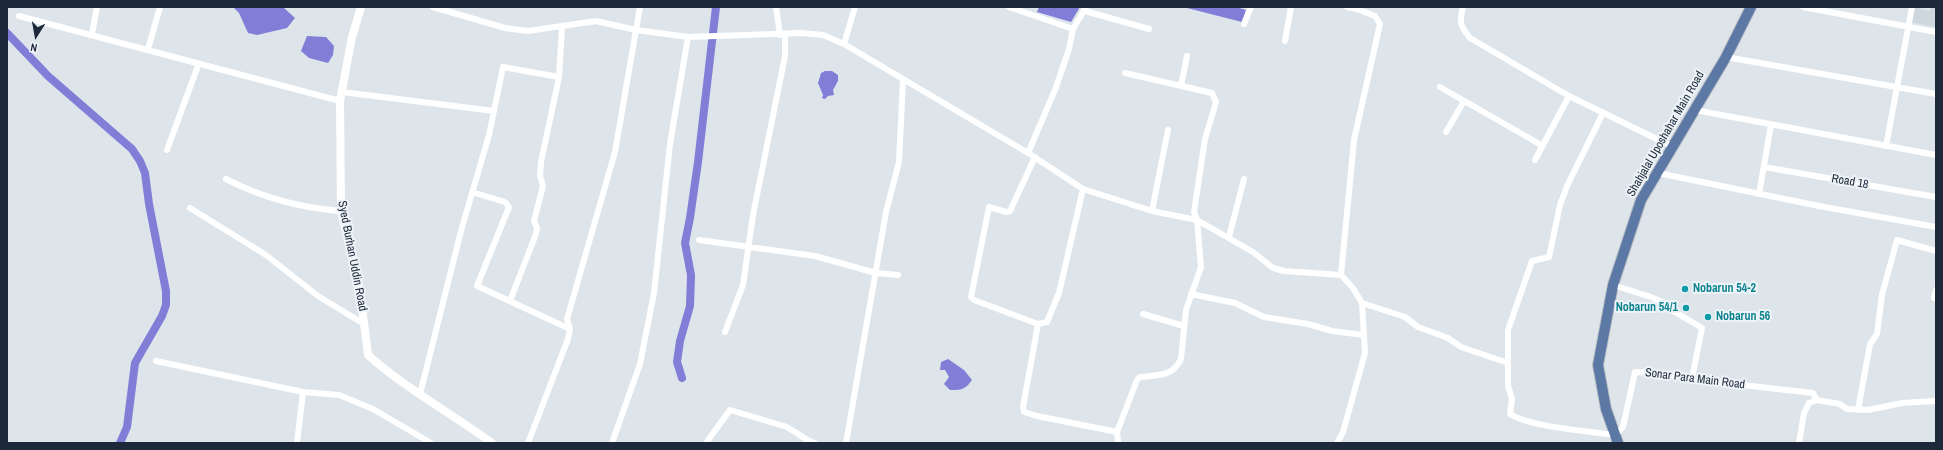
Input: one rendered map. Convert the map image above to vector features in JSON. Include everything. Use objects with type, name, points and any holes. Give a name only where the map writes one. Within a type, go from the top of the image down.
[{"type":"main road","name":"Shahjalal Uposhahar Main Road","points":[[1616,439],[1606,410],[1598,365],[1613,285],[1641,200],[1726,57],[1751,7]]},
{"type":"street","points":[[92,34],[97,7]]},
{"type":"street","points":[[148,49],[160,7]]},
{"type":"street","name":"Syed Burhan Uddin Road","points":[[360,7],[352,37],[340,101],[341,211],[360,290],[368,355],[388,373],[464,422],[492,443]]},
{"type":"street","points":[[433,7],[505,28],[528,31],[596,21],[636,30],[688,37],[782,34],[822,35],[844,44],[1035,157],[1083,189],[1152,211],[1197,220],[1253,252],[1273,268],[1284,271],[1341,276],[1353,288],[1362,303],[1365,353],[1343,432],[1337,443]]},
{"type":"street","points":[[528,443],[568,339],[570,329],[567,319],[615,152],[640,7]]},
{"type":"street","points":[[725,332],[743,285],[748,246],[785,56],[776,7]]},
{"type":"street","points":[[844,44],[855,7]]},
{"type":"street","points":[[1009,7],[1073,29]]},
{"type":"street","points":[[1244,24],[1251,7]]},
{"type":"street","points":[[1285,41],[1292,7]]},
{"type":"street","points":[[1341,276],[1354,140],[1380,24],[1375,16],[1357,8],[1347,7]]},
{"type":"street","points":[[1463,7],[1459,20],[1463,30],[1470,38],[1569,96],[1673,147]]},
{"type":"street","points":[[1803,7],[1936,32]]},
{"type":"street","points":[[1886,146],[1912,7]]},
{"type":"street","points":[[1028,153],[1055,90],[1069,49],[1073,29],[1086,9],[1149,29]]},
{"type":"street","points":[[19,16],[92,34],[340,101]]},
{"type":"street","points":[[510,301],[536,234],[537,228],[534,222],[543,186],[540,176],[541,162],[559,77],[562,27]]},
{"type":"street","points":[[612,443],[640,364],[654,293],[670,144],[688,37]]},
{"type":"street","points":[[1181,86],[1187,56]]},
{"type":"street","points":[[1726,57],[1936,94]]},
{"type":"street","points":[[167,150],[199,63]]},
{"type":"street","points":[[420,394],[472,192],[489,135],[503,67],[559,77]]},
{"type":"street","points":[[1118,443],[1118,432],[1137,380],[1140,377],[1172,372],[1178,367],[1181,359],[1186,310],[1201,267],[1197,220],[1194,212],[1206,139],[1216,102],[1212,93],[1125,73]]},
{"type":"street","points":[[846,443],[886,212],[899,162],[903,80]]},
{"type":"street","points":[[1440,87],[1543,146]]},
{"type":"street","points":[[342,92],[494,111]]},
{"type":"street","points":[[1535,160],[1569,96]]},
{"type":"street","points":[[1446,132],[1464,101]]},
{"type":"street","points":[[1695,110],[1936,155]]},
{"type":"street","points":[[1603,113],[1567,186],[1560,205],[1549,257],[1532,262],[1524,282],[1508,330],[1508,386],[1512,399],[1510,414],[1514,417],[1542,425],[1616,439]]},
{"type":"street","points":[[1759,194],[1771,124]]},
{"type":"street","points":[[1152,211],[1168,130]]},
{"type":"street","points":[[1035,157],[1010,211],[1006,212],[989,207],[971,297],[974,300],[1038,324],[1047,322],[1059,294],[1083,189]]},
{"type":"street","name":"Road 18","points":[[1764,167],[1936,197]]},
{"type":"street","points":[[1658,173],[1759,194],[1936,227]]},
{"type":"street","points":[[226,179],[282,203],[319,210],[341,211]]},
{"type":"street","points":[[1229,237],[1244,179]]},
{"type":"street","points":[[472,192],[508,204],[477,283],[480,288],[570,329]]},
{"type":"street","points":[[190,208],[266,255],[318,296],[364,324]]},
{"type":"street","points":[[699,240],[730,246],[748,246],[815,256],[876,273],[898,275]]},
{"type":"street","points":[[1858,410],[1870,344],[1877,334],[1882,295],[1897,240],[1936,251]]},
{"type":"street","points":[[1613,285],[1651,297],[1669,305],[1670,309],[1702,328],[1692,378]]},
{"type":"street","points":[[1934,298],[1936,290]]},
{"type":"street","points":[[1191,294],[1235,303],[1252,310],[1256,314],[1279,321],[1364,335]]},
{"type":"street","points":[[1362,303],[1405,318],[1418,328],[1448,338],[1461,347],[1508,363]]},
{"type":"street","points":[[1143,314],[1184,326]]},
{"type":"street","points":[[1038,324],[1025,396],[1024,412],[1050,419],[1118,432]]},
{"type":"street","points":[[156,360],[303,392],[339,395],[373,409],[431,443]]},
{"type":"street","name":"Sonar Para Main Road","points":[[1616,439],[1623,427],[1636,372],[1660,373],[1813,393],[1817,400],[1840,404],[1847,409],[1868,410],[1902,403],[1936,401]]},
{"type":"street","points":[[296,443],[303,392]]},
{"type":"street","points":[[1800,443],[1804,413],[1809,403],[1817,400]]},
{"type":"street","points":[[706,443],[730,410],[787,427],[809,441],[815,443]]},
{"type":"shaded area","points":[[233,7],[283,7],[295,18],[287,28],[257,35],[248,33],[239,13]]},
{"type":"shaded area","points":[[1039,7],[1080,7],[1071,22],[1037,12]]},
{"type":"shaded area","points":[[1183,7],[1236,7],[1246,10],[1242,22]]},
{"type":"shaded area","points":[[1914,7],[1930,11],[1931,7],[1936,7],[1936,27],[1910,22]]},
{"type":"shaded area","points":[[307,36],[326,37],[334,46],[333,55],[328,63],[309,58],[301,51]]},
{"type":"shaded area","points":[[825,71],[832,71],[838,75],[838,81],[833,90],[834,95],[828,96],[825,99],[822,98],[823,95],[818,83],[821,73]]},
{"type":"shaded area","points":[[948,359],[964,370],[972,380],[965,388],[950,390],[944,384],[949,377],[945,370],[940,370],[941,362]]},
{"type":"waterway","points":[[682,378],[677,362],[680,341],[690,306],[691,275],[685,243],[698,162],[716,7]]},
{"type":"waterway","points":[[7,33],[48,76],[132,149],[140,161],[145,173],[149,204],[166,291],[166,305],[162,316],[135,363],[127,427],[120,443]]},
{"type":"place","name":"Nobarun 54-2","points":[[1685,289]]},
{"type":"place","name":"Nobarun 54/1","points":[[1686,308]]},
{"type":"place","name":"Nobarun 56","points":[[1708,317]]}]
